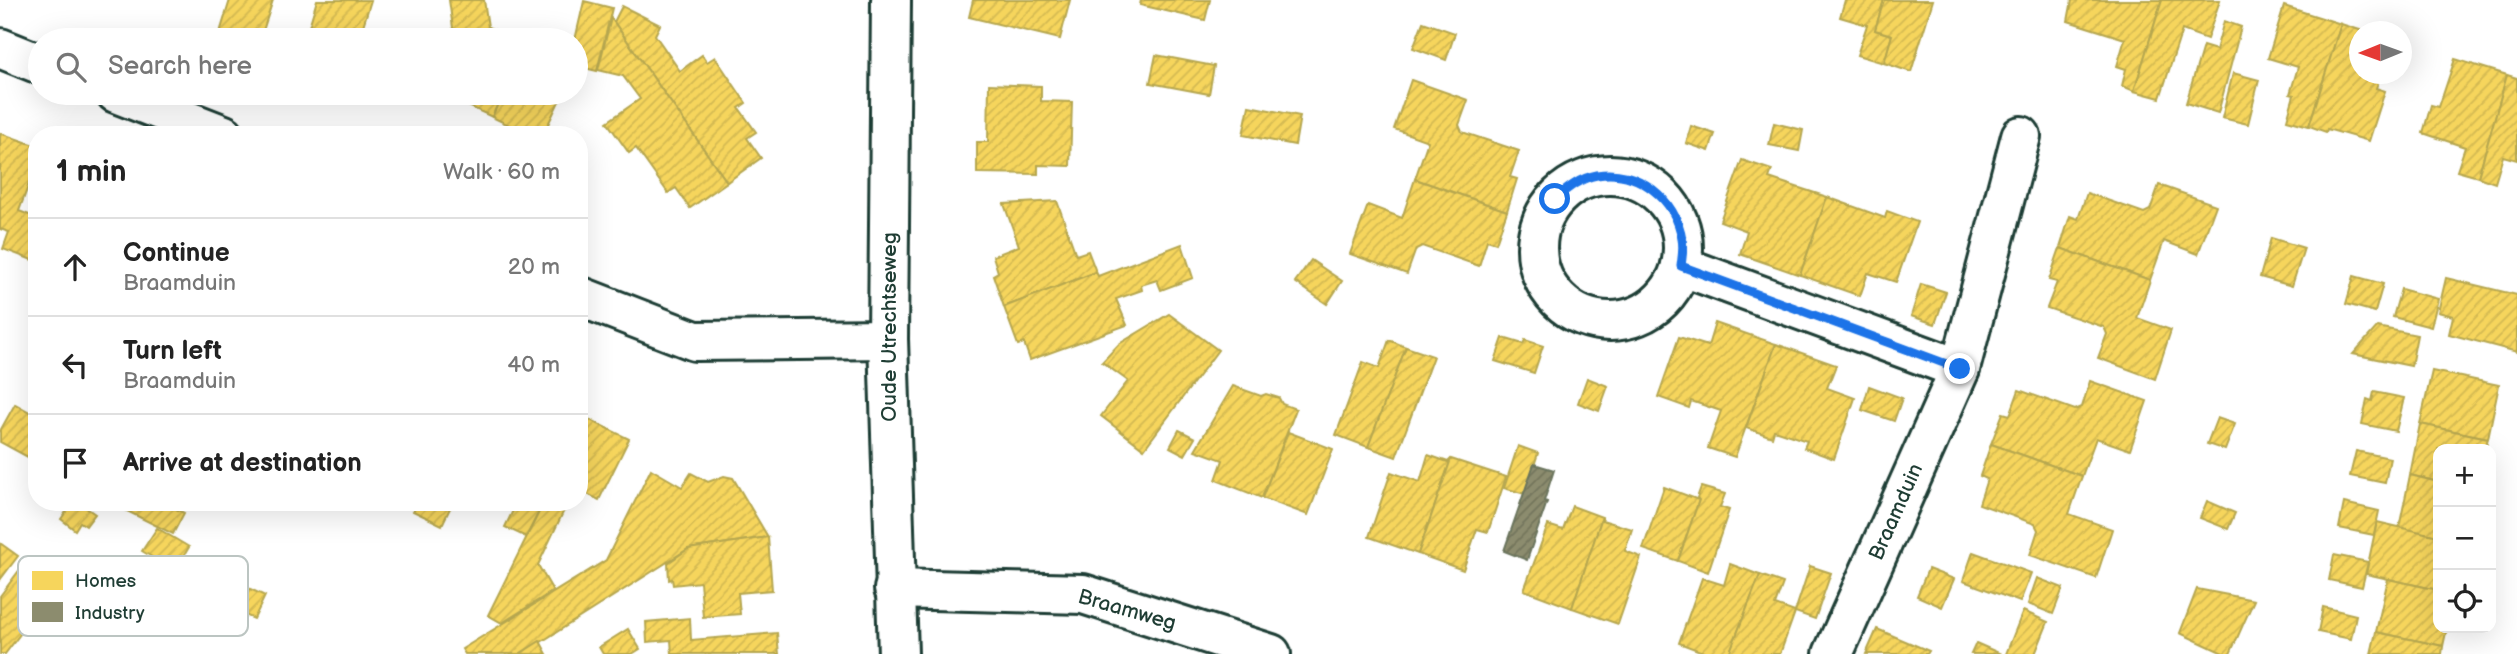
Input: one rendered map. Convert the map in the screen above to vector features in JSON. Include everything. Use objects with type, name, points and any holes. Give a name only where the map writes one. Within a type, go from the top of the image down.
[{"type":"street","name":"Oude Utrechtseweg","points":[[891,0],[888,339],[898,654]]},
{"type":"street","points":[[0,48],[28,59]]},
{"type":"street","points":[[147,105],[201,126]]},
{"type":"street","name":"Braamduin","points":[[1833,654],[1960,369],[2021,136]]},
{"type":"street","points":[[1681,266],[1960,369]]},
{"type":"street","points":[[588,299],[695,341],[888,339]]},
{"type":"street","name":"Braamweg","points":[[894,589],[1083,594],[1271,654]]},
{"type":"building: Homes","points":[[230,0],[273,0],[264,28],[221,28]]},
{"type":"building: Homes","points":[[317,0],[371,0],[362,28],[309,28]]},
{"type":"building: Homes","points":[[449,0],[484,0],[490,28],[453,28]]},
{"type":"building: Homes","points":[[973,0],[1070,0],[1060,39],[969,17]]},
{"type":"building: Homes","points":[[1141,0],[1210,0],[1205,20],[1140,5]]},
{"type":"building: Homes","points":[[1845,0],[1884,0],[1875,30],[1892,35],[1884,63],[1857,55],[1867,25],[1840,17]]},
{"type":"building: Homes","points":[[1884,0],[1933,0],[1911,72],[1884,63],[1892,35],[1875,30]]},
{"type":"building: Homes","points":[[2072,0],[2162,0],[2134,91],[2122,86],[2126,69],[2117,66],[2125,39],[2068,21]]},
{"type":"building: Homes","points":[[2162,0],[2220,0],[2207,39],[2182,30],[2160,98],[2134,91]]},
{"type":"building: Homes","points":[[584,1],[612,8],[597,71],[588,69],[588,28],[578,28]]},
{"type":"building: Homes","points":[[622,6],[660,25],[655,35],[680,71],[702,55],[707,62],[715,57],[746,103],[739,108],[756,132],[747,138],[761,158],[727,182],[614,22]]},
{"type":"building: Homes","points":[[2284,6],[2341,24],[2309,126],[2287,120],[2294,95],[2290,94],[2298,67],[2268,58]]},
{"type":"building: Homes","points":[[611,18],[727,182],[690,208],[676,188],[668,193],[636,148],[629,153],[607,122],[640,99],[623,76],[598,70]]},
{"type":"building: Homes","points":[[2224,21],[2241,27],[2218,113],[2186,103],[2203,46],[2216,50]]},
{"type":"building: Homes","points":[[1423,22],[1455,33],[1446,60],[1413,48]]},
{"type":"building: Homes","points":[[2341,24],[2349,27],[2349,84],[2377,84],[2376,88],[2385,91],[2369,141],[2309,126]]},
{"type":"building: Homes","points":[[1156,55],[1214,66],[1209,94],[1150,83]]},
{"type":"building: Homes","points":[[2455,59],[2507,75],[2478,177],[2457,171],[2465,147],[2423,133],[2431,105],[2439,107]]},
{"type":"building: Homes","points":[[2233,73],[2259,80],[2248,124],[2222,118]]},
{"type":"building: Homes","points":[[2507,75],[2517,78],[2517,160],[2503,156],[2495,183],[2478,177]]},
{"type":"building: Homes","points":[[1411,80],[1468,100],[1459,125],[1462,132],[1519,151],[1510,177],[1517,179],[1507,211],[1415,179],[1428,141],[1394,129]]},
{"type":"building: Homes","points":[[989,84],[1041,86],[1041,101],[1072,102],[1070,166],[1038,165],[1038,174],[977,173],[977,142],[988,142]]},
{"type":"building: Homes","points":[[466,105],[498,105],[492,117]]},
{"type":"building: Homes","points":[[498,105],[557,105],[547,126],[511,126],[492,117]]},
{"type":"building: Homes","points":[[1249,106],[1300,116],[1295,145],[1243,135]]},
{"type":"building: Homes","points":[[1774,123],[1803,130],[1799,151],[1769,145]]},
{"type":"building: Homes","points":[[1691,126],[1715,134],[1709,151],[1686,143]]},
{"type":"building: Homes","points":[[0,133],[28,143],[28,186],[19,211],[28,214],[28,258],[3,249],[9,232],[0,229]]},
{"type":"building: Homes","points":[[1742,160],[1772,170],[1769,178],[1827,197],[1800,275],[1740,254],[1747,231],[1720,221]]},
{"type":"building: Homes","points":[[1415,179],[1507,211],[1496,243],[1487,240],[1479,266],[1422,246],[1416,249],[1407,274],[1350,254],[1368,205],[1402,218]]},
{"type":"building: Homes","points":[[2159,185],[2216,205],[2198,254],[2164,241],[2150,280],[2060,248],[2070,216],[2078,219],[2087,193],[2144,213],[2150,210]]},
{"type":"building: Homes","points":[[1827,197],[1885,218],[1887,211],[1917,222],[1896,282],[1868,273],[1860,296],[1800,275]]},
{"type":"building: Homes","points":[[1057,201],[1076,255],[1088,251],[1096,272],[1004,307],[993,275],[998,272],[993,256],[1019,246],[1004,204]]},
{"type":"building: Homes","points":[[2271,238],[2304,248],[2292,286],[2260,277]]},
{"type":"building: Homes","points":[[1182,244],[1193,278],[1161,290],[1157,280],[1141,285],[1142,290],[1116,299],[1127,325],[1030,360],[1024,343],[1018,345],[1004,307],[1096,272],[1098,276]]},
{"type":"building: Homes","points":[[2060,248],[2150,280],[2137,318],[2171,330],[2155,379],[2098,358],[2107,334],[2104,327],[2047,308],[2057,282],[2049,280]]},
{"type":"building: Homes","points":[[1311,260],[1342,281],[1327,304],[1295,282]]},
{"type":"building: Homes","points":[[2354,276],[2383,284],[2375,312],[2346,304]]},
{"type":"building: Homes","points":[[2446,278],[2517,295],[2517,352],[2449,334],[2453,316],[2438,312]]},
{"type":"building: Homes","points":[[1921,284],[1946,292],[1935,324],[1911,316]]},
{"type":"building: Homes","points":[[2401,289],[2438,299],[2431,327],[2393,317]]},
{"type":"building: Homes","points":[[1169,314],[1218,350],[1144,449],[1101,416],[1128,381],[1102,362],[1119,344]]},
{"type":"building: Homes","points":[[1715,323],[1776,344],[1735,457],[1708,448],[1721,411],[1691,401],[1689,408],[1658,397],[1679,337],[1708,346]]},
{"type":"building: Homes","points":[[2377,327],[2417,335],[2411,366],[2353,354]]},
{"type":"building: Homes","points":[[1503,338],[1523,344],[1525,340],[1543,346],[1534,373],[1495,361]]},
{"type":"building: Homes","points":[[1389,340],[1406,347],[1368,447],[1336,435],[1363,362],[1379,368]]},
{"type":"building: Homes","points":[[1776,344],[1836,365],[1827,388],[1855,398],[1834,459],[1804,448],[1807,441],[1774,430],[1772,437],[1746,428]]},
{"type":"building: Homes","points":[[1406,347],[1433,356],[1396,457],[1368,447]]},
{"type":"building: Homes","points":[[2432,371],[2499,385],[2488,438],[2420,424]]},
{"type":"building: Homes","points":[[1587,378],[1608,386],[1599,411],[1578,403]]},
{"type":"building: Homes","points":[[2090,381],[2147,401],[2130,450],[2096,438],[2082,476],[1991,444],[2003,413],[2010,415],[2019,390],[2075,410],[2082,407]]},
{"type":"building: Homes","points":[[1233,386],[1261,396],[1266,394],[1279,398],[1282,404],[1296,409],[1262,498],[1216,480],[1223,460],[1195,450]]},
{"type":"building: Homes","points":[[1869,386],[1902,398],[1894,421],[1862,410]]},
{"type":"building: Homes","points":[[2374,392],[2404,398],[2396,431],[2362,424],[2367,399],[2372,401]]},
{"type":"building: Homes","points":[[15,404],[28,411],[28,457],[0,442],[0,431]]},
{"type":"building: Homes","points":[[2217,418],[2235,424],[2225,450],[2207,444]]},
{"type":"building: Homes","points":[[588,419],[629,439],[599,500],[588,494]]},
{"type":"building: Homes","points":[[2420,424],[2488,438],[2486,444],[2433,444],[2433,481],[2410,475]]},
{"type":"building: Homes","points":[[1179,430],[1195,438],[1185,455],[1170,447]]},
{"type":"building: Homes","points":[[1288,432],[1333,449],[1308,515],[1262,498]]},
{"type":"building: Homes","points":[[1991,444],[2082,476],[2069,514],[2112,529],[2096,578],[2030,555],[2038,530],[2035,524],[1979,504],[1987,479],[1980,476]]},
{"type":"building: Homes","points":[[1518,446],[1538,453],[1525,494],[1504,488]]},
{"type":"building: Homes","points":[[2356,451],[2390,458],[2385,483],[2350,476]]},
{"type":"building: Homes","points":[[1428,455],[1448,462],[1451,459],[1418,554],[1369,537],[1391,472],[1420,482]]},
{"type":"building: Homes","points":[[1451,459],[1506,477],[1488,532],[1477,529],[1463,570],[1418,554]]},
{"type":"building: Homes","points":[[651,469],[682,487],[691,473],[708,482],[724,476],[733,478],[768,537],[688,549],[522,654],[465,654],[462,649],[606,560]]},
{"type":"building: Homes","points":[[2410,475],[2433,481],[2433,535],[2399,528]]},
{"type":"building: Homes","points":[[1664,487],[1699,500],[1678,561],[1643,549]]},
{"type":"building: Homes","points":[[1701,487],[1725,494],[1720,507],[1729,510],[1708,572],[1678,561]]},
{"type":"building: Homes","points":[[2207,501],[2235,513],[2228,529],[2200,518]]},
{"type":"building: Homes","points":[[2344,503],[2379,511],[2374,535],[2339,528]]},
{"type":"building: Homes","points":[[1572,506],[1602,517],[1572,608],[1524,590],[1548,525],[1563,530]]},
{"type":"building: Homes","points":[[67,511],[91,511],[95,514],[86,526],[80,522],[75,530],[61,519]]},
{"type":"building: Homes","points":[[127,511],[184,513],[173,534]]},
{"type":"building: Homes","points":[[413,511],[449,511],[442,525]]},
{"type":"building: Homes","points":[[513,511],[539,511],[526,537],[505,527]]},
{"type":"building: Homes","points":[[540,511],[564,511],[538,565],[553,591],[502,623],[488,615]]},
{"type":"building: Homes","points":[[1602,517],[1602,520],[1632,529],[1625,551],[1641,557],[1618,624],[1572,608]]},
{"type":"building: Homes","points":[[2377,522],[2433,535],[2433,589],[2366,574]]},
{"type":"building: Homes","points":[[157,528],[189,547],[184,556],[150,556],[142,551]]},
{"type":"building: Homes","points":[[768,537],[772,590],[738,593],[740,614],[703,617],[700,582],[673,585],[672,579],[669,580],[668,563],[688,549]]},
{"type":"building: Homes","points":[[0,543],[18,556],[0,580]]},
{"type":"building: Homes","points":[[1973,552],[2031,573],[2020,602],[1963,581]]},
{"type":"building: Homes","points":[[2334,555],[2368,562],[2362,587],[2329,580]]},
{"type":"building: Homes","points":[[1730,564],[1760,575],[1729,654],[1708,654],[1679,643],[1702,578],[1724,585]]},
{"type":"building: Homes","points":[[1810,566],[1831,573],[1815,619],[1795,612]]},
{"type":"building: Homes","points":[[1928,569],[1954,579],[1942,607],[1917,596]]},
{"type":"building: Homes","points":[[18,572],[19,636],[5,654],[0,654],[0,596]]},
{"type":"building: Homes","points":[[1760,575],[1783,583],[1775,605],[1795,612],[1780,654],[1729,654]]},
{"type":"building: Homes","points":[[2037,578],[2063,588],[2053,614],[2028,604]]},
{"type":"building: Homes","points":[[2388,579],[2433,589],[2433,633],[2446,633],[2443,646],[2376,632]]},
{"type":"building: Homes","points":[[248,588],[265,596],[254,619],[248,616]]},
{"type":"building: Homes","points":[[2197,589],[2254,600],[2230,654],[2180,633]]},
{"type":"building: Homes","points":[[2323,607],[2356,615],[2351,639],[2318,632]]},
{"type":"building: Homes","points":[[2023,611],[2048,622],[2035,654],[2006,654]]},
{"type":"building: Homes","points":[[690,618],[691,640],[777,633],[779,654],[672,654],[671,640],[647,642],[646,622]]},
{"type":"building: Homes","points":[[628,629],[640,649],[632,654],[603,654],[599,647]]},
{"type":"building: Homes","points":[[1877,629],[1929,651],[1927,654],[1866,654]]},
{"type":"building: Homes","points":[[2376,632],[2443,646],[2442,654],[2371,654]]},
{"type":"building: Homes","points":[[540,641],[547,654],[521,653]]},
{"type":"building: Homes","points":[[1976,643],[2001,654],[1971,654]]},
{"type":"building: Industry","points":[[1534,464],[1554,470],[1544,501],[1547,502],[1527,560],[1504,551]]},
{"type":"route","points":[[1555,199],[1574,183],[1597,175],[1621,175],[1645,183],[1663,198],[1677,218],[1683,242],[1681,266],[1960,369]]}]
